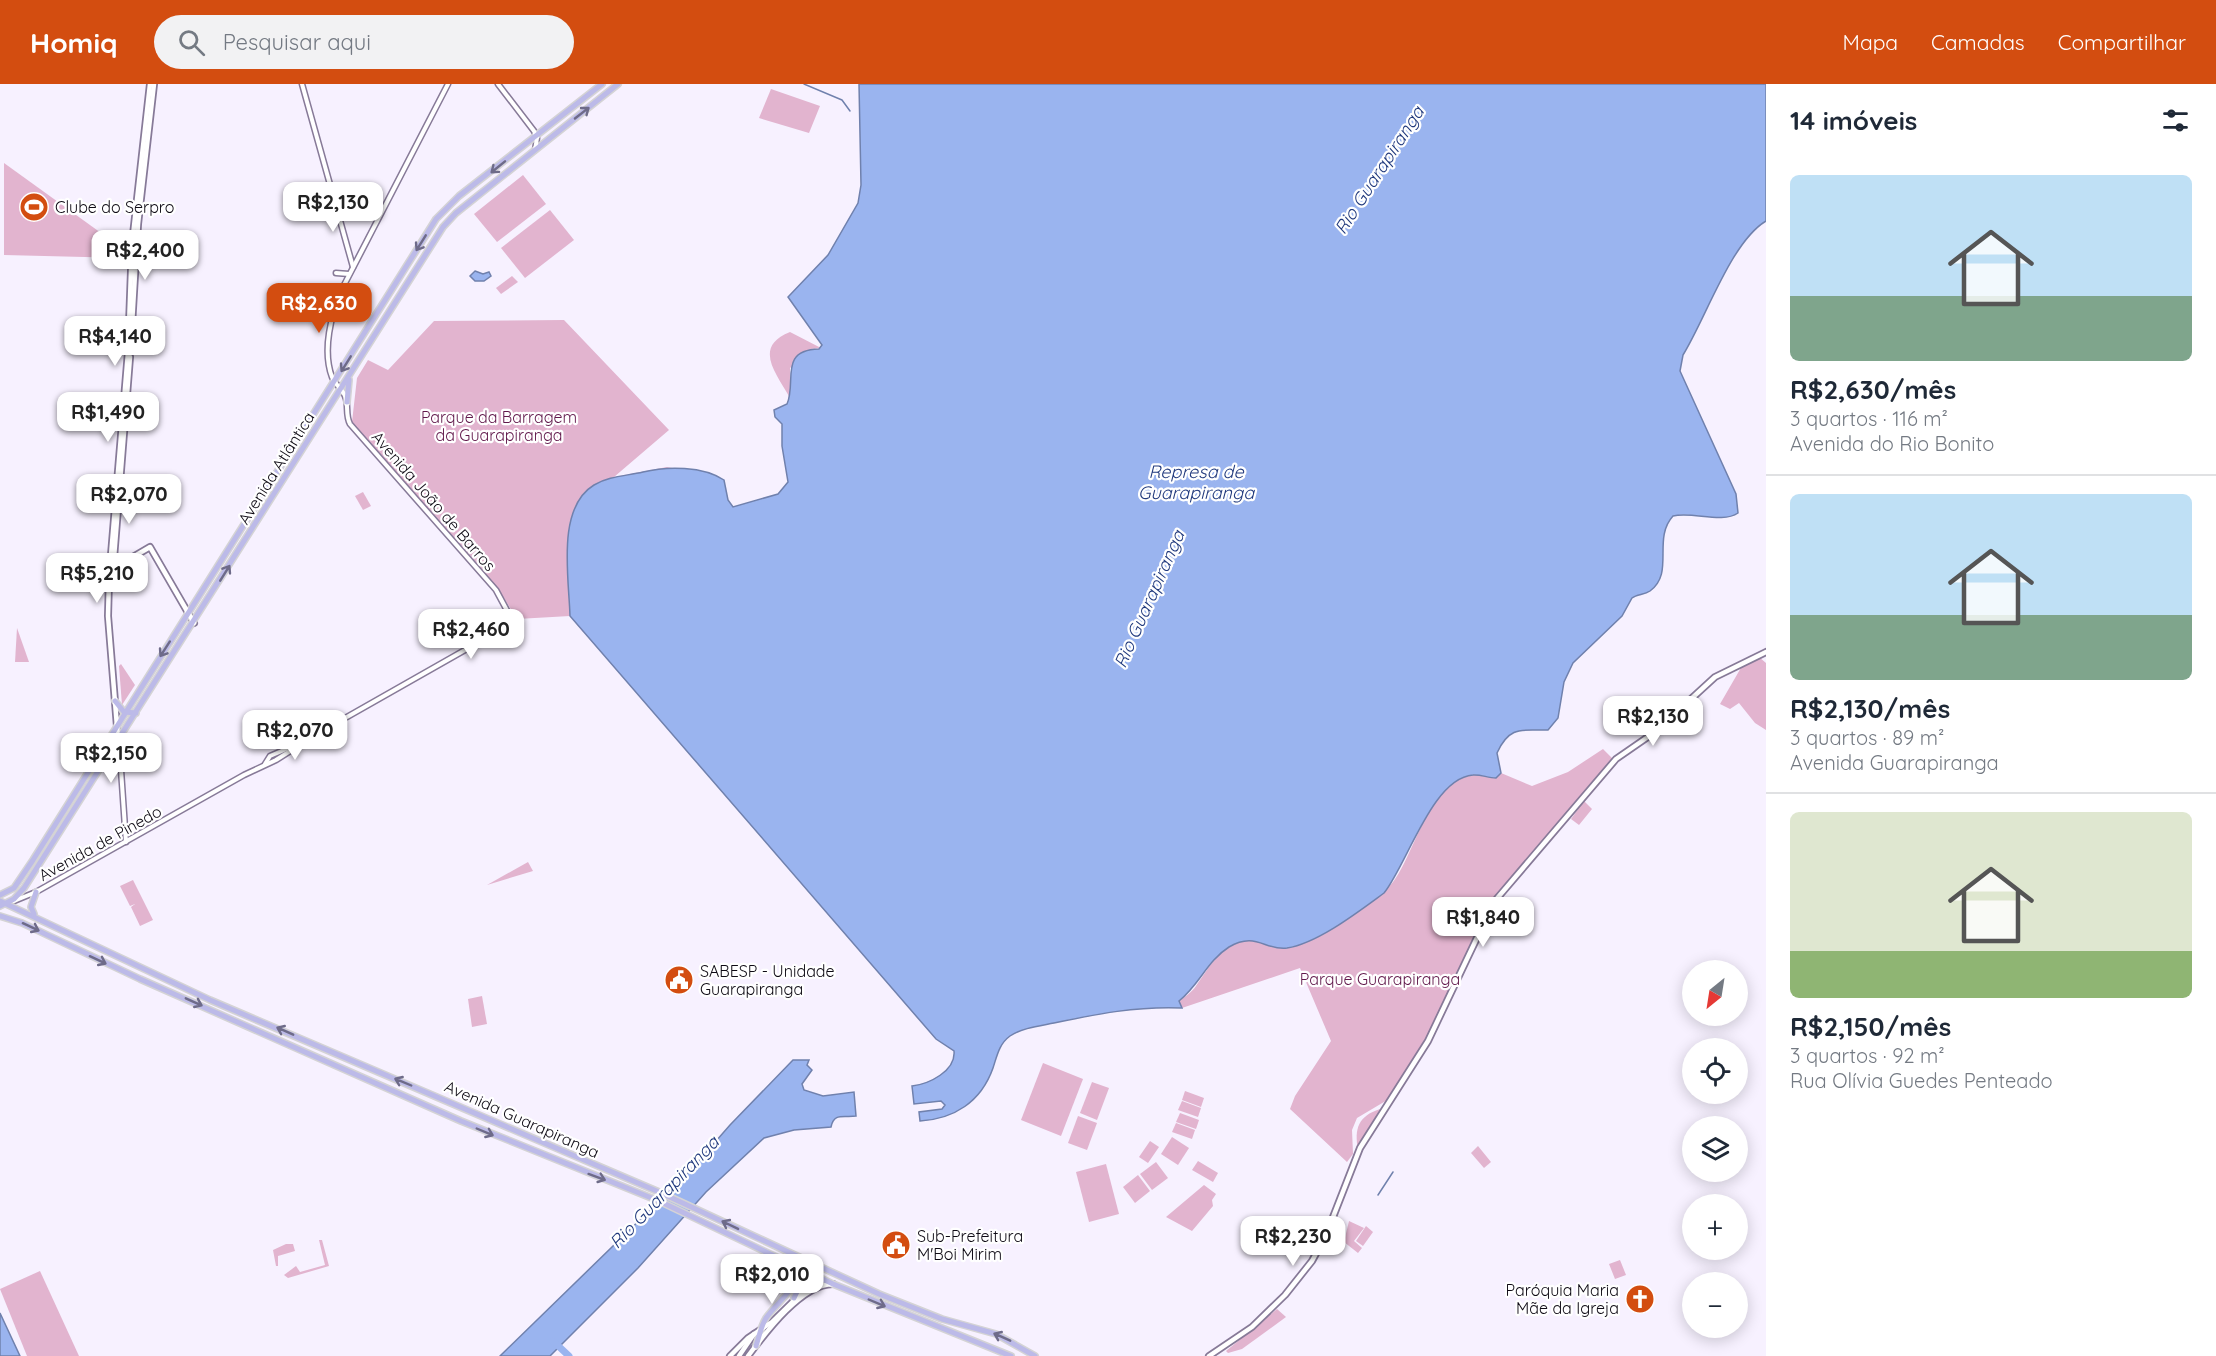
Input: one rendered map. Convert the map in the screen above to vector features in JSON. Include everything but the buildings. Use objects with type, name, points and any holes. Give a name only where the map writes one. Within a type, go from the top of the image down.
[{"type":"main road","name":"Avenida Atlântica","points":[[0,895],[18,884],[436,219],[459,196],[602,84]]},
{"type":"main road","name":"Avenida Atlântica","points":[[0,906],[8,903],[24,888],[443,227],[456,213],[618,84]]},
{"type":"main road","points":[[121,564],[114,558],[138,224],[151,85]]},
{"type":"main road","points":[[118,739],[108,616],[108,579],[130,328]]},
{"type":"main road","points":[[347,402],[349,378]]},
{"type":"main road","points":[[108,579],[121,564],[150,547],[194,623]]},
{"type":"main road","points":[[1209,1356],[1252,1327],[1285,1295],[1312,1261],[1326,1235],[1360,1148],[1428,1041],[1494,902],[1616,759],[1661,727],[1715,677],[1766,652]]},
{"type":"main road","points":[[115,701],[124,712],[135,713]]},
{"type":"main road","points":[[111,750],[120,754]]},
{"type":"main road","points":[[36,892],[31,907],[37,917]]},
{"type":"main road","name":"Avenida Guarapiranga","points":[[0,901],[210,1000],[576,1158],[642,1184],[830,1272],[934,1317],[996,1334],[1035,1356]]},
{"type":"main road","name":"Avenida Guarapiranga","points":[[0,916],[22,923],[140,980],[424,1105],[558,1162],[636,1191],[833,1284],[1011,1356]]},
{"type":"main road","points":[[424,1105],[436,1096]]},
{"type":"main road","points":[[558,1162],[572,1163],[576,1158]]},
{"type":"main road","points":[[756,1346],[766,1318],[793,1288],[798,1267],[795,1256]]},
{"type":"main road","points":[[794,1298],[804,1270]]},
{"type":"main road","points":[[730,1356],[771,1322],[818,1277],[830,1272]]},
{"type":"main road","points":[[748,1356],[803,1295],[821,1284],[833,1284]]},
{"type":"main road","points":[[739,1356],[748,1346],[754,1334]]},
{"type":"street","points":[[302,84],[353,268]]},
{"type":"street","points":[[334,382],[329,367],[328,347],[336,303],[448,84]]},
{"type":"street","points":[[498,84],[537,136],[535,150]]},
{"type":"street","points":[[336,273],[349,274]]},
{"type":"street","name":"Avenida João de Barros","points":[[334,382],[347,402],[347,416],[350,424],[496,590],[510,616],[506,627]]},
{"type":"street","name":"Avenida de Pinedo","points":[[8,903],[36,892],[276,760],[299,744],[506,627]]},
{"type":"street","points":[[118,739],[126,842]]},
{"type":"street","name":"Avenida de Pinedo","points":[[264,765],[270,756],[299,744]]},
{"type":"green space","points":[[771,89],[820,106],[809,133],[759,118]]},
{"type":"green space","name":"Clube do Serpro","points":[[4,163],[126,251],[125,258],[4,255]]},
{"type":"green space","points":[[523,175],[546,204],[497,242],[474,214]]},
{"type":"green space","points":[[550,210],[574,240],[525,278],[501,248]]},
{"type":"green space","points":[[512,276],[518,282],[501,294],[496,288]]},
{"type":"green space","name":"Parque da Barragem da Guarapiranga","points":[[564,320],[669,430],[614,477],[667,467],[720,477],[714,479],[583,632],[570,616],[517,619],[499,590],[481,568],[352,422],[357,378],[368,360],[388,370],[434,321]]},
{"type":"green space","points":[[790,332],[821,348],[811,349],[790,368],[790,398],[774,371],[770,353],[772,345]]},
{"type":"green space","points":[[363,492],[371,506],[363,510],[355,496]]},
{"type":"green space","points":[[17,628],[29,662],[15,662]]},
{"type":"green space","points":[[1759,657],[1766,663],[1766,730],[1755,723],[1739,703],[1730,709],[1720,704],[1742,666]]},
{"type":"green space","points":[[121,664],[135,685],[122,705],[119,666]]},
{"type":"green space","name":"Parque Guarapiranga","points":[[1603,749],[1613,759],[1492,900],[1440,1014],[1389,1099],[1357,1118],[1352,1130],[1353,1154],[1347,1162],[1290,1109],[1295,1096],[1331,1041],[1300,968],[1182,1008],[1179,1001],[1192,990],[1216,958],[1236,943],[1250,940],[1280,948],[1297,946],[1327,932],[1373,901],[1385,891],[1401,870],[1434,803],[1445,789],[1458,779],[1473,775],[1496,778],[1501,773],[1532,786],[1568,772]]},
{"type":"green space","points":[[1584,801],[1592,809],[1579,825],[1571,819]]},
{"type":"green space","points":[[528,862],[533,871],[487,885]]},
{"type":"green space","points":[[133,880],[153,920],[140,926],[131,907],[135,904],[130,906],[120,886]]},
{"type":"green space","points":[[482,996],[487,1024],[472,1027],[468,999]]},
{"type":"green space","points":[[1043,1063],[1083,1079],[1061,1136],[1021,1120]]},
{"type":"green space","points":[[1092,1082],[1109,1088],[1097,1120],[1080,1113]]},
{"type":"green space","points":[[1185,1091],[1204,1098],[1201,1107],[1182,1100]]},
{"type":"green space","points":[[1182,1101],[1201,1108],[1198,1117],[1178,1110]]},
{"type":"green space","points":[[1380,1109],[1358,1150],[1359,1124],[1367,1115]]},
{"type":"green space","points":[[1180,1113],[1199,1120],[1196,1129],[1176,1122]]},
{"type":"green space","points":[[1078,1116],[1097,1123],[1087,1150],[1068,1143]]},
{"type":"green space","points":[[1176,1123],[1195,1130],[1192,1139],[1172,1132]]},
{"type":"green space","points":[[1172,1137],[1189,1148],[1178,1165],[1161,1154]]},
{"type":"green space","points":[[1150,1141],[1159,1147],[1148,1163],[1139,1157]]},
{"type":"green space","points":[[1478,1146],[1491,1162],[1484,1168],[1471,1153]]},
{"type":"green space","points":[[1198,1161],[1218,1173],[1213,1182],[1192,1170]]},
{"type":"green space","points":[[1156,1162],[1168,1178],[1152,1190],[1140,1174]]},
{"type":"green space","points":[[1106,1164],[1119,1214],[1089,1222],[1076,1172]]},
{"type":"green space","points":[[1138,1175],[1150,1191],[1135,1203],[1123,1187]]},
{"type":"green space","points":[[1204,1185],[1216,1194],[1212,1200],[1213,1206],[1192,1231],[1166,1217]]},
{"type":"green space","points":[[1349,1221],[1364,1228],[1354,1241],[1362,1248],[1358,1253],[1344,1242]]},
{"type":"green space","points":[[1366,1226],[1373,1232],[1363,1246],[1356,1241]]},
{"type":"green space","points":[[319,1240],[322,1240],[329,1266],[288,1278],[284,1275],[296,1266],[300,1272],[325,1265]]},
{"type":"green space","points":[[286,1244],[293,1244],[295,1251],[278,1256],[278,1266],[276,1266],[273,1250]]},
{"type":"green space","points":[[1620,1260],[1626,1275],[1615,1279],[1609,1264]]},
{"type":"green space","points":[[40,1271],[79,1356],[27,1356],[0,1289]]},
{"type":"green space","points":[[1277,1309],[1286,1317],[1242,1349],[1228,1353],[1226,1351]]},
{"type":"water","name":"Represa de Guarapiranga","points":[[859,84],[1766,84],[1766,221],[1753,231],[1730,263],[1683,355],[1680,371],[1736,494],[1738,513],[1724,517],[1673,516],[1664,535],[1663,565],[1657,584],[1650,591],[1632,598],[1622,616],[1573,663],[1564,682],[1558,718],[1548,730],[1518,731],[1507,737],[1497,753],[1501,773],[1496,778],[1473,775],[1458,780],[1445,791],[1433,806],[1384,893],[1337,926],[1299,945],[1279,948],[1246,941],[1229,947],[1215,959],[1179,1001],[1182,1008],[1117,1011],[1037,1026],[1015,1033],[1001,1046],[988,1080],[974,1099],[944,1117],[920,1121],[919,1112],[942,1109],[945,1105],[941,1101],[914,1104],[912,1086],[933,1079],[946,1070],[951,1065],[954,1051],[936,1039],[570,616],[568,583],[567,545],[574,510],[582,496],[600,482],[653,470],[674,468],[706,472],[724,480],[728,500],[733,507],[778,494],[788,482],[782,446],[782,424],[775,417],[774,410],[787,404],[793,361],[798,355],[819,349],[822,345],[788,297],[828,255],[858,203],[861,185]]},
{"type":"water","points":[[475,271],[483,274],[489,272],[491,276],[484,281],[475,281],[470,276]]},
{"type":"water","points":[[793,1060],[809,1060],[807,1065],[812,1070],[802,1084],[804,1090],[823,1096],[854,1092],[856,1116],[837,1117],[831,1127],[794,1130],[764,1138],[706,1192],[638,1268],[550,1356],[500,1356],[688,1173],[730,1125]]},
{"type":"water","points":[[0,1313],[20,1356],[0,1356]]},
{"type":"waterway","points":[[804,84],[842,100],[850,111]]},
{"type":"waterway","points":[[1378,1195],[1393,1172]]},
{"type":"waterway","points":[[553,1341],[569,1356]]},
{"type":"place","name":"Clube do Serpro","points":[[34,207]]},
{"type":"place","name":"SABESP - Unidade Guarapiranga","points":[[679,980]]},
{"type":"place","name":"Sub-Prefeitura M'Boi Mirim","points":[[896,1245]]},
{"type":"place","name":"Paróquia Maria Mãe da Igreja","points":[[1640,1299]]},
{"type":"water label","name":"Rio Guarapiranga","points":[[1379,170]]},
{"type":"water label","name":"Rio Guarapiranga","points":[[1149,599]]},
{"type":"water label","name":"Rio Guarapiranga","points":[[664,1192]]}]
